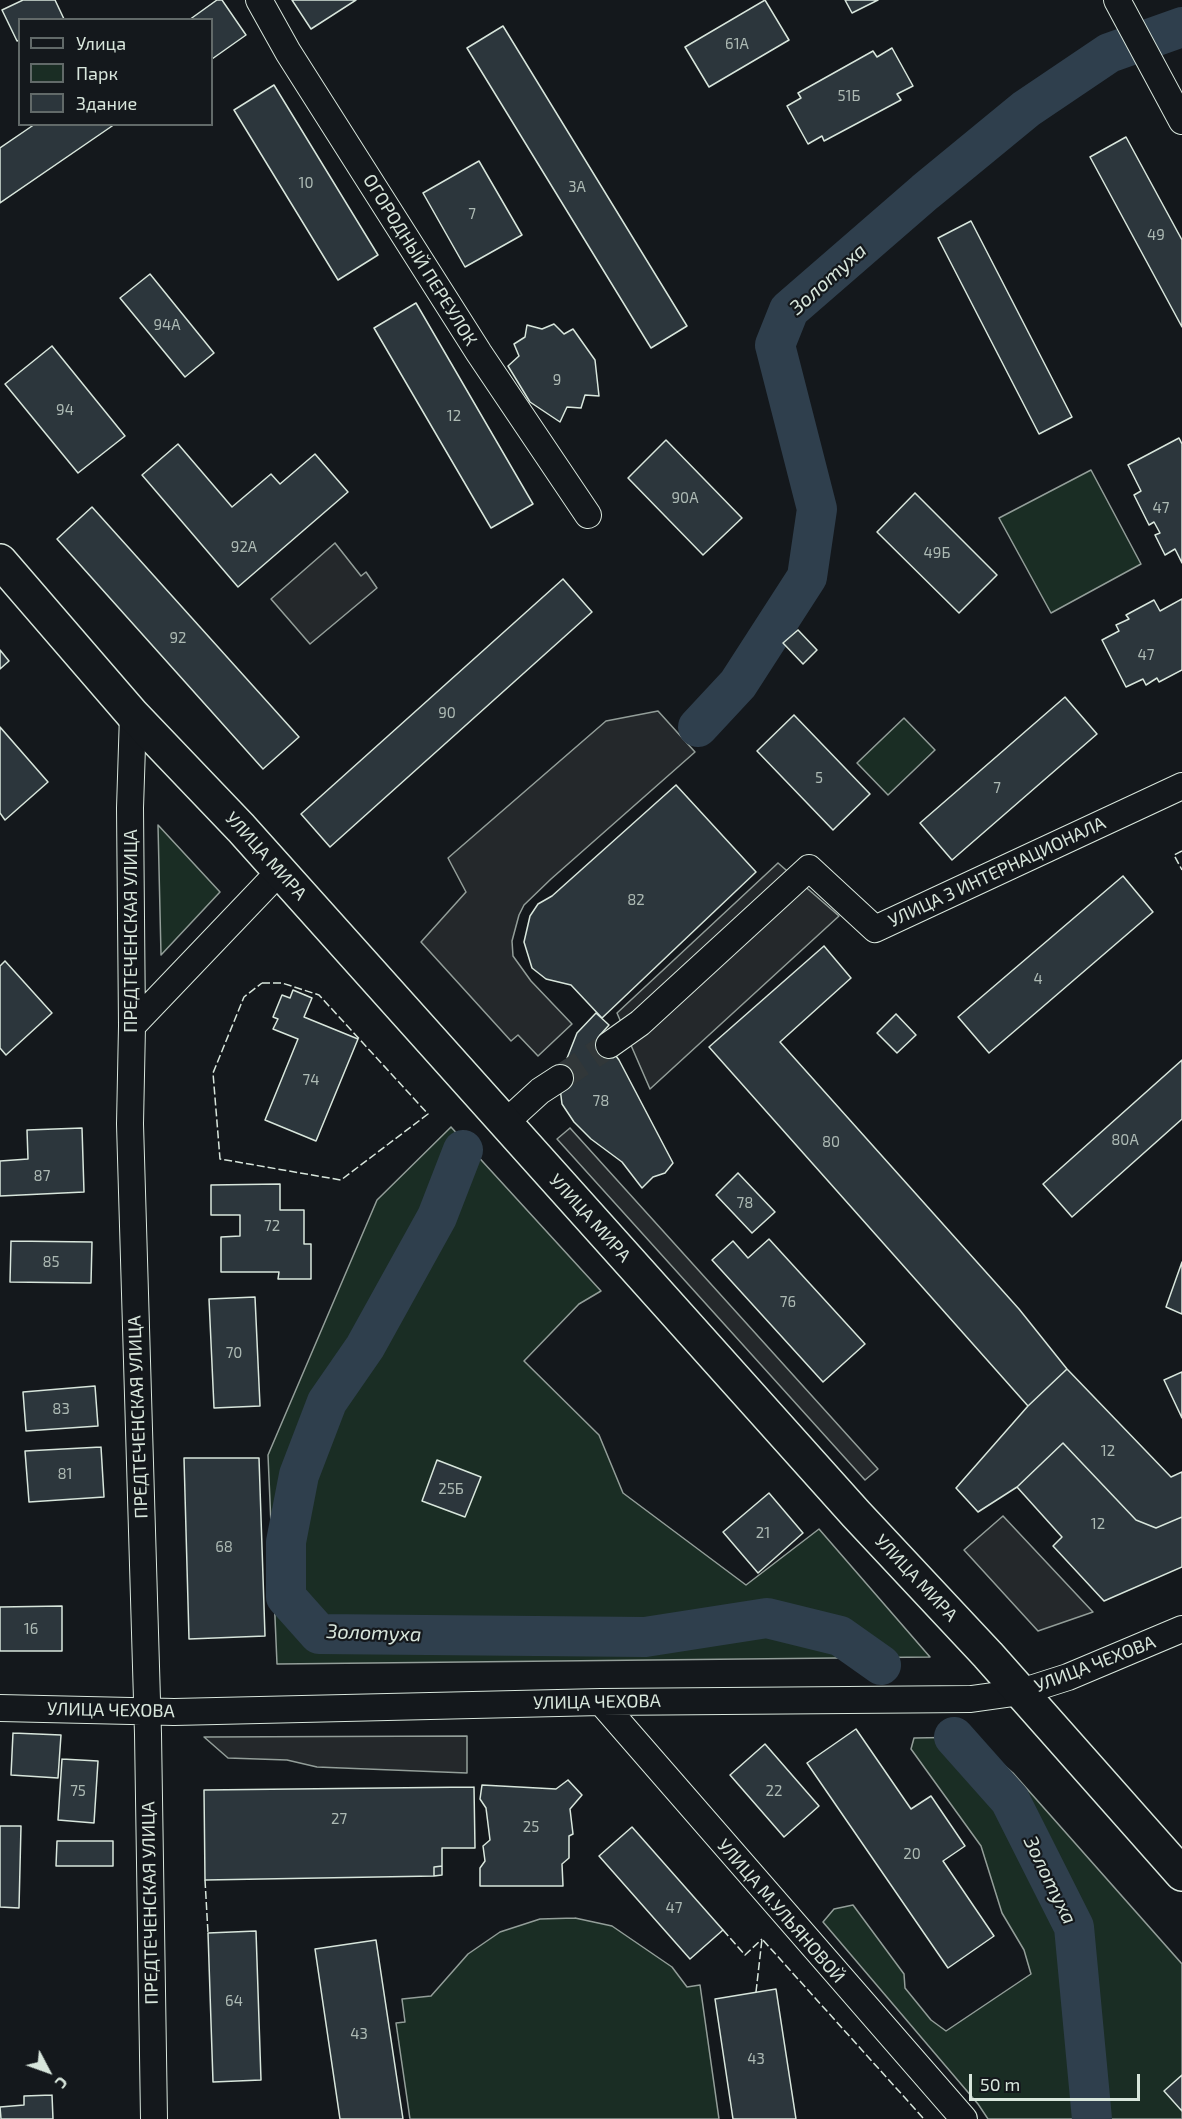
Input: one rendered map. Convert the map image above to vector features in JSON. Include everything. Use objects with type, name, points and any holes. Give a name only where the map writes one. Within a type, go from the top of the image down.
[{"type":"main road","name":"УЛИЦА МИРА","points":[[0,561],[134,715],[280,871],[505,1123],[1021,1692],[1182,1874]]},
{"type":"street","name":"ОГОРОДНЫЙ ПЕРЕУЛОК","points":[[259,0],[288,52],[478,353],[588,515]]},
{"type":"street","points":[[1123,10],[1182,121]]},
{"type":"street","name":"ПРЕДТЕЧЕНСКАЯ УЛИЦА","points":[[134,715],[130,808],[132,1026],[129,1124],[147,1710],[154,2119]]},
{"type":"street","name":"УЛИЦА 3 ИНТЕРНАЦИОНАЛА","points":[[609,1045],[640,1023],[809,868],[875,929],[1182,786]]},
{"type":"street","points":[[132,1026],[280,871]]},
{"type":"street","points":[[505,1123],[540,1091],[560,1078]]},
{"type":"street","name":"УЛИЦА ЧЕХОВА","points":[[0,1708],[185,1712],[601,1702],[953,1700],[1021,1692],[1068,1677],[1182,1629]]},
{"type":"street","name":"УЛИЦА М.УЛЬЯНОВОЙ","points":[[601,1702],[964,2119]]},
{"type":"green space","points":[[1091,470],[1141,564],[1051,613],[999,518]]},
{"type":"green space","points":[[904,718],[935,750],[888,795],[857,763]]},
{"type":"green space","points":[[158,825],[220,892],[161,955]]},
{"type":"green space","points":[[451,1127],[601,1291],[579,1304],[524,1361],[599,1435],[623,1493],[746,1585],[819,1529],[930,1657],[277,1664],[268,1455],[377,1200]]},
{"type":"green space","points":[[972,1737],[1013,1773],[1182,1964],[1182,2119],[988,2119],[978,2104],[823,1922],[834,1909],[853,1905],[904,1974],[905,1988],[931,2020],[946,2031],[1031,1974],[1024,1950],[1002,1913],[981,1846],[911,1749],[914,1738]]},
{"type":"green space","points":[[575,1918],[612,1926],[672,1967],[687,1987],[700,1985],[719,2119],[410,2119],[396,2023],[405,2022],[402,1999],[431,1996],[468,1954],[500,1932],[540,1919]]},
{"type":"shaded area","points":[[335,543],[361,576],[366,572],[377,588],[310,644],[271,599]]},
{"type":"shaded area","points":[[658,711],[695,752],[551,879],[524,905],[519,915],[512,941],[513,956],[531,981],[572,1024],[538,1056],[518,1035],[511,1041],[421,942],[466,892],[448,858],[606,721]]},
{"type":"shaded area","points":[[778,863],[839,916],[650,1089],[617,1013]]},
{"type":"shaded area","points":[[570,1128],[878,1469],[865,1480],[557,1139]]},
{"type":"shaded area","points":[[1003,1516],[1093,1612],[1038,1631],[964,1550]]},
{"type":"shaded area","points":[[467,1736],[467,1773],[317,1767],[287,1760],[228,1758],[204,1737]]},
{"type":"building","points":[[23,0],[55,0],[64,18],[18,18],[17,41],[2,10]]},
{"type":"building","points":[[217,0],[222,0],[246,35],[213,58],[213,18],[192,18]]},
{"type":"building","points":[[292,0],[356,0],[311,29]]},
{"type":"building","points":[[765,0],[789,40],[709,87],[685,47]]},
{"type":"building","points":[[845,0],[878,0],[852,13]]},
{"type":"building","points":[[503,26],[687,326],[651,348],[467,48]]},
{"type":"building","points":[[892,48],[913,86],[897,94],[901,100],[824,141],[822,136],[808,144],[787,106],[801,98],[798,93],[873,51],[877,57]]},
{"type":"building","points":[[274,85],[378,255],[338,280],[234,110]]},
{"type":"building","points":[[32,126],[112,126],[0,203],[0,148]]},
{"type":"building","points":[[1126,137],[1182,240],[1182,327],[1090,157]]},
{"type":"building","points":[[479,161],[522,235],[465,267],[423,193]]},
{"type":"building","points":[[971,221],[1072,417],[1039,434],[938,238]]},
{"type":"building","points":[[150,274],[214,353],[185,377],[120,298]]},
{"type":"building","points":[[416,303],[533,504],[491,528],[374,328]]},
{"type":"building","points":[[554,324],[564,334],[573,329],[595,360],[599,396],[585,395],[581,408],[567,407],[560,422],[530,402],[508,366],[519,356],[514,344],[525,337],[527,325],[542,329]]},
{"type":"building","points":[[52,346],[125,436],[78,473],[5,384]]},
{"type":"building","points":[[1179,438],[1182,444],[1182,563],[1175,549],[1165,555],[1155,535],[1160,533],[1154,522],[1149,525],[1134,495],[1141,491],[1128,465]]},
{"type":"building","points":[[666,440],[742,518],[703,555],[628,478]]},
{"type":"building","points":[[178,444],[232,507],[271,474],[280,484],[315,454],[348,492],[238,587],[142,475]]},
{"type":"building","points":[[915,493],[997,575],[959,613],[877,532]]},
{"type":"building","points":[[92,507],[299,737],[263,769],[57,539]]},
{"type":"building","points":[[563,579],[592,612],[330,847],[301,814]]},
{"type":"building","points":[[1182,599],[1182,670],[1159,682],[1157,678],[1146,685],[1143,679],[1126,687],[1102,640],[1119,631],[1116,625],[1129,619],[1126,615],[1154,600],[1160,611]]},
{"type":"building","points":[[798,630],[817,650],[803,664],[783,643]]},
{"type":"building","points":[[0,650],[9,661],[0,669]]},
{"type":"building","points":[[1065,697],[1097,734],[952,860],[920,823]]},
{"type":"building","points":[[794,715],[870,794],[833,830],[757,751]]},
{"type":"building","points":[[0,727],[48,782],[5,820],[0,813]]},
{"type":"building","points":[[676,785],[756,872],[602,1018],[571,985],[546,979],[532,968],[524,942],[530,916],[538,904],[552,896]]},
{"type":"building","points":[[1123,876],[1153,912],[989,1053],[958,1017]]},
{"type":"building","points":[[824,946],[851,978],[780,1042],[1019,1309],[1067,1369],[1028,1406],[709,1047]]},
{"type":"building","points":[[5,961],[52,1013],[6,1055],[0,1048],[0,966]]},
{"type":"building","points":[[293,990],[312,998],[304,1017],[358,1039],[316,1141],[265,1120],[298,1039],[273,1029],[278,1019],[273,1017],[282,995],[290,998]]},
{"type":"building","points":[[596,1013],[609,1025],[600,1035],[619,1060],[673,1163],[665,1173],[653,1177],[642,1188],[622,1162],[591,1139],[574,1122],[562,1104],[560,1088],[562,1071],[577,1033]]},
{"type":"building","points":[[896,1014],[916,1035],[897,1053],[877,1033]]},
{"type":"building","points":[[1182,1060],[1182,1119],[1072,1217],[1043,1184]]},
{"type":"building","points":[[82,1128],[84,1192],[0,1196],[0,1161],[28,1159],[27,1130]]},
{"type":"building","points":[[738,1173],[775,1212],[752,1233],[716,1195]]},
{"type":"building","points":[[280,1184],[280,1210],[304,1210],[304,1244],[311,1244],[311,1279],[278,1279],[279,1272],[221,1272],[221,1237],[240,1236],[240,1215],[211,1215],[211,1185]]},
{"type":"building","points":[[769,1239],[865,1344],[823,1382],[712,1260],[733,1241],[748,1258]]},
{"type":"building","points":[[11,1241],[92,1242],[91,1283],[10,1282]]},
{"type":"building","points":[[1182,1262],[1182,1314],[1166,1307]]},
{"type":"building","points":[[255,1297],[260,1406],[214,1408],[209,1299]]},
{"type":"building","points":[[1067,1369],[1171,1477],[1182,1472],[1182,1517],[1156,1528],[1136,1520],[1063,1443],[1017,1487],[978,1512],[956,1488],[1028,1406]]},
{"type":"building","points":[[1182,1372],[1182,1418],[1164,1380]]},
{"type":"building","points":[[95,1386],[98,1426],[26,1431],[23,1392]]},
{"type":"building","points":[[1063,1443],[1136,1520],[1156,1528],[1182,1517],[1182,1567],[1104,1601],[1053,1546],[1062,1537],[1017,1487]]},
{"type":"building","points":[[101,1447],[104,1497],[29,1502],[25,1451]]},
{"type":"building","points":[[184,1458],[259,1458],[265,1636],[189,1639]]},
{"type":"building","points":[[437,1460],[481,1477],[465,1517],[422,1501]]},
{"type":"building","points":[[769,1493],[803,1533],[758,1573],[723,1532]]},
{"type":"building","points":[[62,1606],[62,1651],[0,1651],[0,1607]]},
{"type":"building","points":[[856,1729],[911,1809],[931,1796],[965,1846],[943,1861],[994,1936],[948,1968],[807,1763]]},
{"type":"building","points":[[13,1733],[61,1735],[58,1778],[11,1775]]},
{"type":"building","points":[[765,1744],[819,1806],[784,1837],[730,1775]]},
{"type":"building","points":[[62,1759],[98,1761],[94,1823],[58,1820]]},
{"type":"building","points":[[568,1780],[582,1795],[570,1809],[573,1834],[569,1836],[569,1858],[562,1864],[563,1886],[480,1886],[480,1868],[485,1861],[483,1846],[490,1840],[486,1808],[480,1799],[482,1785],[556,1789]]},
{"type":"building","points":[[474,1787],[475,1848],[442,1848],[442,1866],[434,1867],[434,1876],[205,1880],[204,1790]]},
{"type":"building","points":[[0,1826],[21,1826],[19,1908],[0,1907]]},
{"type":"building","points":[[632,1827],[723,1930],[690,1959],[599,1856]]},
{"type":"building","points":[[57,1841],[113,1841],[113,1866],[56,1866]]},
{"type":"building","points":[[442,1866],[442,1875],[434,1876],[434,1867]]},
{"type":"building","points":[[256,1931],[261,2080],[213,2082],[208,1933]]},
{"type":"building","points":[[376,1940],[403,2119],[340,2119],[315,1949]]},
{"type":"building","points":[[776,1989],[796,2119],[733,2119],[715,1999]]},
{"type":"building","points":[[1182,2075],[1182,2111],[1164,2091]]},
{"type":"building","points":[[52,2095],[53,2119],[1,2119],[0,2107],[24,2105],[24,2096]]},
{"type":"waterway","name":"Золотуха","points":[[698,727],[738,684],[807,577],[817,509],[775,345],[789,310],[925,192],[1026,109],[1109,53],[1182,27]]},
{"type":"waterway","name":"Золотуха","points":[[463,1150],[437,1217],[365,1347],[327,1402],[299,1475],[286,1542],[286,1597],[319,1634],[645,1637],[767,1618],[840,1636],[881,1665]]},
{"type":"waterway","name":"Золотуха","points":[[954,1737],[1010,1800],[1074,1927],[1092,2119]]},
{"type":"tunnel","points":[[560,1078],[609,1045]]},
{"type":"fence","points":[[1182,851],[1174,855],[1182,870]]},
{"type":"fence","points":[[262,983],[282,983],[319,995],[428,1114],[341,1180],[220,1159],[213,1073],[244,997],[262,983]]},
{"type":"fence","points":[[205,1880],[208,1933]]},
{"type":"fence","points":[[723,1930],[745,1955],[762,1939]]},
{"type":"fence","points":[[756,1992],[762,1939],[924,2119]]}]
